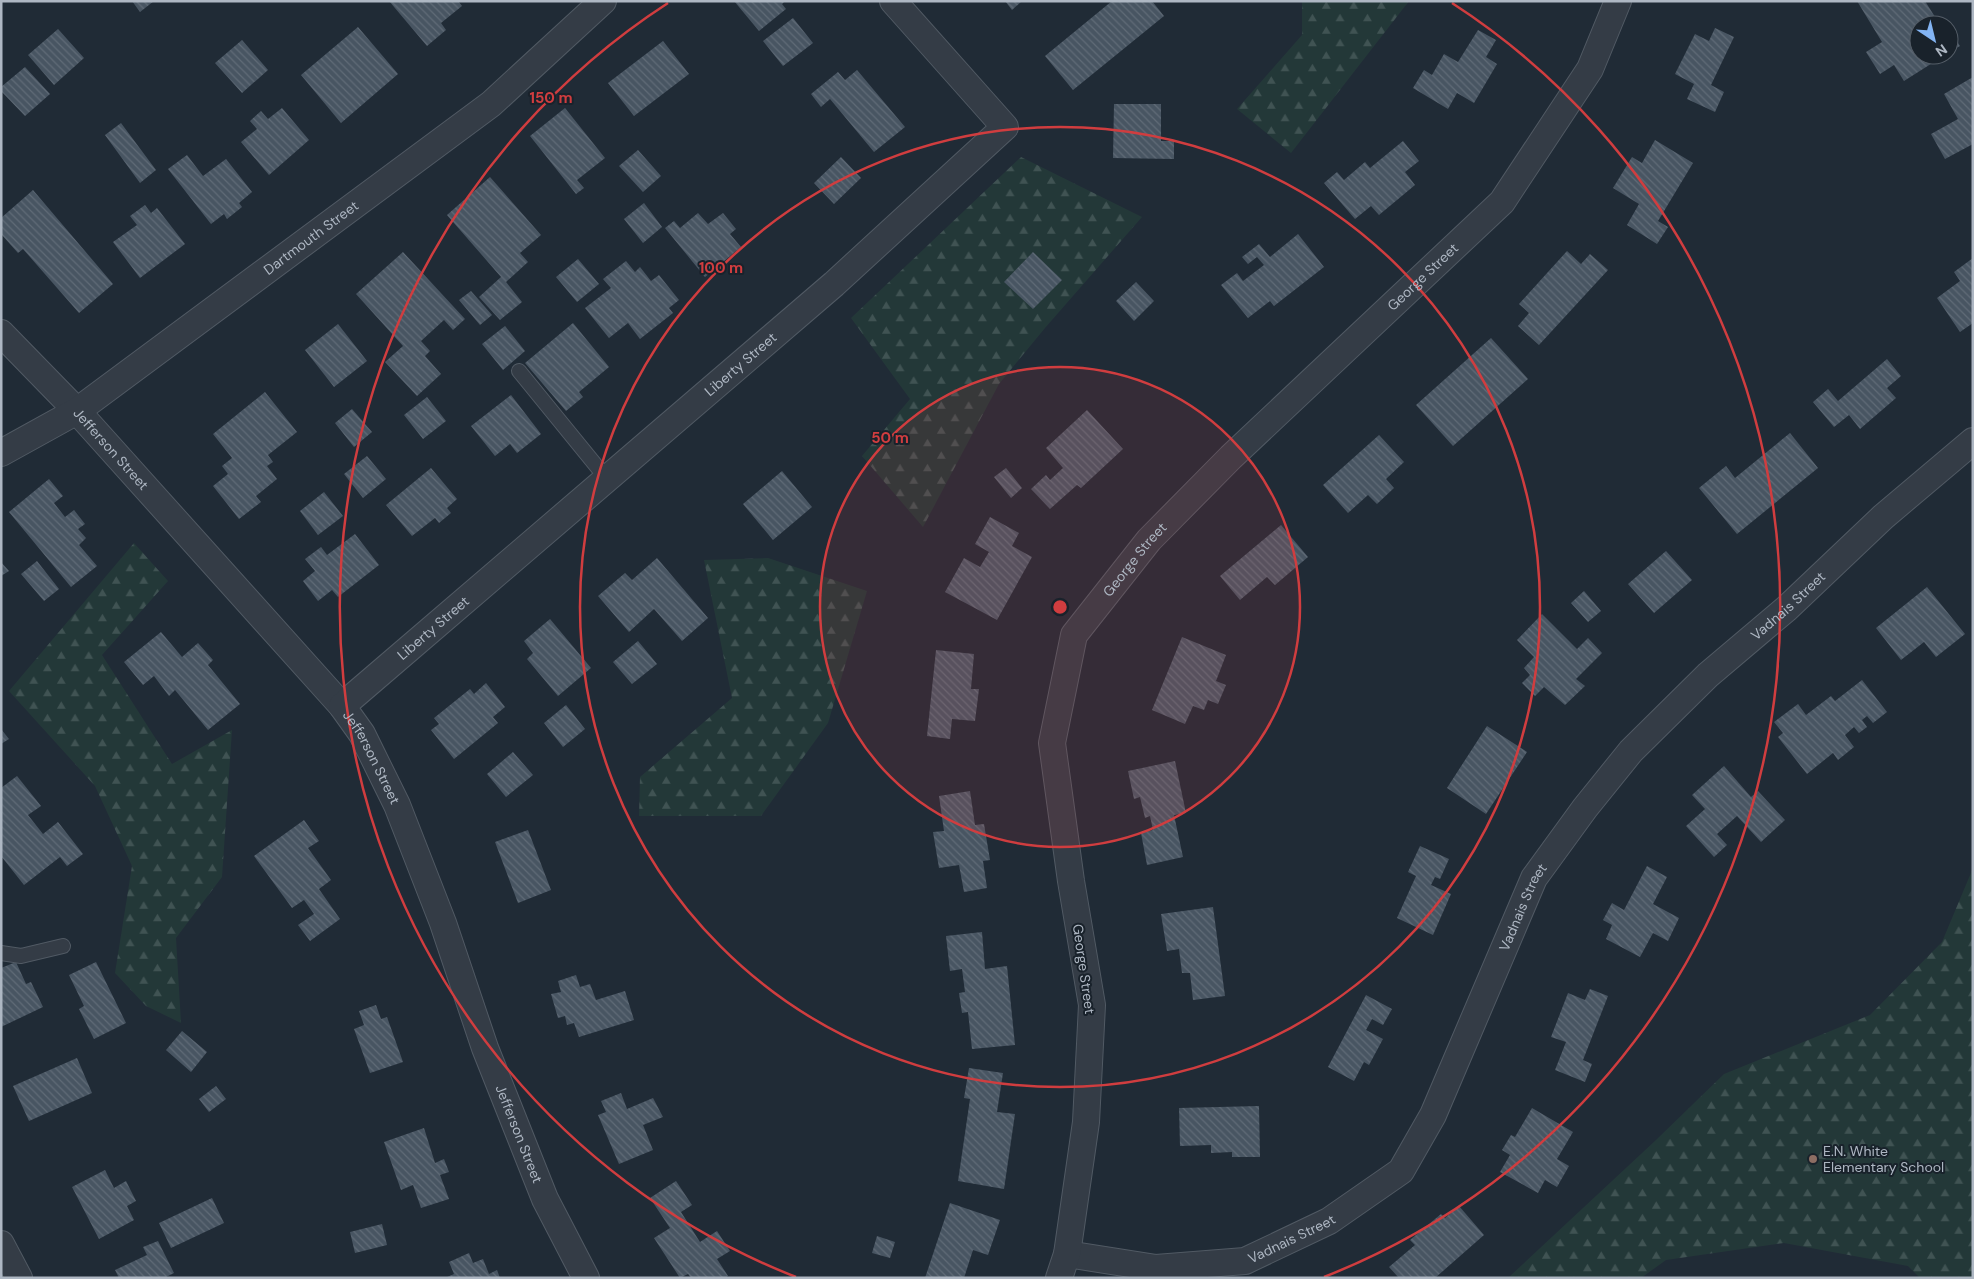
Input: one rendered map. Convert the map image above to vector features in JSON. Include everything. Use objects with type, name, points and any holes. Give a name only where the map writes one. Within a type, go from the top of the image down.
[{"type":"street","name":"Dartmouth Street","points":[[1,453],[77,411],[491,104],[602,1]]},
{"type":"street","name":"Liberty Street","points":[[342,706],[834,284],[1005,127],[893,1]]},
{"type":"street","name":"George Street","points":[[1063,1266],[1086,1122],[1092,1005],[1071,881],[1052,743],[1074,635],[1148,540],[1231,457],[1502,202],[1590,69],[1618,1]]},
{"type":"street","name":"Jefferson Street","points":[[1,333],[77,411],[342,706],[362,734],[397,804],[443,923],[495,1075],[545,1199],[586,1278]]},
{"type":"street","name":"Vadnais Street","points":[[1063,1266],[1156,1268],[1245,1261],[1329,1221],[1401,1170],[1433,1115],[1534,878],[1584,808],[1631,750],[1708,674],[1786,609],[1883,518],[1973,441]]},
{"type":"street","points":[[1,1244],[19,1278]]},
{"type":"lane","points":[[520,371],[607,479]]},
{"type":"lane","points":[[1,953],[22,956],[63,946]]},
{"type":"green space","points":[[1302,1],[1409,1],[1291,153],[1237,109],[1302,35]]},
{"type":"green space","points":[[1021,157],[1142,217],[999,384],[923,527],[862,456],[910,399],[851,318]]},
{"type":"green space","points":[[134,543],[168,581],[102,655],[172,764],[232,730],[222,877],[176,938],[181,1023],[146,1006],[115,973],[132,866],[95,786],[9,691]]},
{"type":"green space","points":[[768,558],[867,591],[828,723],[761,816],[639,816],[640,777],[732,698],[704,560]]},
{"type":"green space","points":[[1973,868],[1973,1278],[1920,1278],[1908,1266],[1784,1243],[1666,1260],[1641,1278],[1508,1278],[1724,1074],[1870,1015],[1942,942]]},
{"type":"building","points":[[132,1],[154,1],[140,12]]},
{"type":"building","points":[[389,1],[458,1],[462,6],[441,23],[446,30],[427,46]]},
{"type":"building","points":[[734,1],[785,1],[782,4],[786,9],[759,31]]},
{"type":"building","points":[[1005,1],[1022,1],[1012,10]]},
{"type":"building","points":[[1112,1],[1152,1],[1164,16],[1073,90],[1045,56]]},
{"type":"building","points":[[1857,1],[1925,1],[1934,15],[1909,15],[1909,65],[1929,65],[1904,81],[1894,65],[1880,74],[1866,52],[1882,42]]},
{"type":"building","points":[[793,18],[813,43],[783,66],[763,41]]},
{"type":"building","points":[[358,27],[398,74],[341,123],[301,75]]},
{"type":"building","points":[[1715,28],[1734,37],[1711,85],[1724,92],[1715,112],[1687,99],[1694,84],[1675,74],[1695,34],[1709,41]]},
{"type":"building","points":[[58,29],[84,58],[54,85],[28,55]]},
{"type":"building","points":[[1478,30],[1496,40],[1486,57],[1497,64],[1474,103],[1457,93],[1448,109],[1413,88],[1424,70],[1432,75],[1444,54],[1458,62]]},
{"type":"building","points":[[242,40],[268,70],[242,93],[215,63]]},
{"type":"building","points":[[663,41],[689,74],[634,116],[608,83]]},
{"type":"building","points":[[25,67],[50,94],[25,116],[1,91],[1,87]]},
{"type":"building","points":[[857,70],[905,127],[874,152],[830,99],[821,107],[811,94],[838,72],[845,80]]},
{"type":"building","points":[[1973,77],[1973,144],[1945,159],[1931,134],[1958,119],[1944,94]]},
{"type":"building","points":[[1114,104],[1161,104],[1161,141],[1174,141],[1174,159],[1113,158]]},
{"type":"building","points":[[282,108],[309,140],[269,175],[241,142],[257,129],[250,121],[261,111],[268,119]]},
{"type":"building","points":[[565,108],[605,158],[577,180],[584,188],[576,194],[530,136]]},
{"type":"building","points":[[121,123],[156,170],[140,183],[105,135]]},
{"type":"building","points":[[1655,140],[1693,163],[1658,221],[1668,227],[1657,244],[1627,225],[1639,204],[1613,188],[1632,157],[1642,163]]},
{"type":"building","points":[[1403,141],[1419,161],[1405,172],[1415,185],[1379,215],[1371,206],[1355,219],[1324,183],[1337,172],[1344,180],[1365,162],[1370,168]]},
{"type":"building","points":[[638,150],[661,176],[643,192],[619,166]]},
{"type":"building","points":[[187,155],[203,176],[226,159],[252,192],[239,203],[242,207],[227,219],[224,214],[211,224],[168,169]]},
{"type":"building","points":[[841,157],[861,178],[834,204],[814,183]]},
{"type":"building","points":[[490,177],[541,235],[520,253],[528,262],[506,282],[522,302],[500,320],[479,297],[501,277],[447,215]]},
{"type":"building","points":[[33,190],[113,284],[79,313],[23,249],[18,253],[1,234],[1,218]]},
{"type":"building","points":[[644,203],[662,227],[643,243],[624,219]]},
{"type":"building","points":[[145,205],[151,213],[157,208],[185,244],[140,278],[113,242],[137,225],[130,216]]},
{"type":"building","points":[[698,213],[708,224],[723,213],[736,229],[730,234],[741,247],[705,277],[665,228],[674,221],[680,228]]},
{"type":"building","points":[[1298,234],[1324,267],[1274,306],[1270,301],[1248,318],[1221,285],[1237,273],[1243,281],[1264,265],[1257,257],[1248,264],[1242,257],[1259,244],[1270,257]]},
{"type":"building","points":[[1567,251],[1581,264],[1590,254],[1608,270],[1539,345],[1518,326],[1529,313],[1519,304]]},
{"type":"building","points":[[403,252],[465,319],[453,330],[444,320],[421,341],[430,351],[425,356],[441,374],[417,396],[385,362],[403,346],[356,294]]},
{"type":"building","points":[[1033,252],[1062,280],[1033,309],[1004,282]]},
{"type":"building","points":[[1973,258],[1973,323],[1960,332],[1937,298],[1960,281],[1954,272]]},
{"type":"building","points":[[578,259],[599,284],[577,302],[556,277]]},
{"type":"building","points":[[626,261],[635,272],[640,267],[651,281],[659,275],[679,300],[669,308],[673,313],[640,339],[628,323],[609,338],[585,308],[611,288],[603,279]]},
{"type":"building","points":[[1136,282],[1154,301],[1134,321],[1116,301]]},
{"type":"building","points":[[471,291],[492,315],[480,325],[459,300]]},
{"type":"building","points":[[573,323],[609,367],[579,392],[583,397],[566,411],[525,363]]},
{"type":"building","points":[[338,324],[367,361],[334,387],[305,350]]},
{"type":"building","points":[[505,326],[525,351],[503,370],[482,344]]},
{"type":"building","points":[[1491,338],[1528,379],[1453,446],[1416,405]]},
{"type":"building","points":[[1887,359],[1901,376],[1887,388],[1896,398],[1860,429],[1849,415],[1834,427],[1813,402],[1828,389],[1838,401]]},
{"type":"building","points":[[265,392],[297,432],[268,455],[273,462],[267,466],[277,479],[256,496],[261,502],[239,519],[213,486],[228,474],[222,466],[232,458],[213,434]]},
{"type":"building","points":[[511,395],[541,434],[517,453],[510,444],[495,456],[471,426]]},
{"type":"building","points":[[427,397],[446,421],[423,439],[404,415]]},
{"type":"building","points":[[352,409],[372,432],[354,447],[335,423]]},
{"type":"building","points":[[1087,410],[1123,449],[1081,488],[1077,485],[1050,509],[1031,489],[1046,475],[1050,480],[1063,468],[1046,448]]},
{"type":"building","points":[[1790,433],[1818,468],[1737,534],[1699,488],[1726,466],[1735,478]]},
{"type":"building","points":[[1379,435],[1404,462],[1386,479],[1394,488],[1377,504],[1368,495],[1348,513],[1323,485]]},
{"type":"building","points":[[367,456],[386,479],[363,498],[344,474]]},
{"type":"building","points":[[431,468],[457,499],[447,508],[451,513],[439,523],[435,518],[412,536],[386,505]]},
{"type":"building","points":[[1006,468],[1022,488],[1011,498],[994,477]]},
{"type":"building","points":[[782,471],[812,507],[773,540],[743,504]]},
{"type":"building","points":[[49,479],[63,496],[54,503],[65,517],[74,510],[85,524],[78,529],[86,538],[79,545],[97,566],[71,587],[9,512]]},
{"type":"building","points":[[324,492],[343,516],[318,535],[300,511]]},
{"type":"building","points":[[990,517],[1019,533],[1012,546],[1032,557],[997,620],[945,592],[964,558],[980,567],[989,552],[975,544]]},
{"type":"building","points":[[1281,525],[1308,557],[1275,585],[1267,577],[1240,600],[1220,576]]},
{"type":"building","points":[[355,534],[379,565],[338,597],[332,590],[318,601],[303,581],[315,571],[305,559],[321,547],[327,555]]},
{"type":"building","points":[[1666,551],[1692,580],[1654,613],[1628,584]]},
{"type":"building","points":[[657,558],[708,618],[682,641],[654,609],[629,632],[598,596],[625,573],[632,580]]},
{"type":"building","points":[[37,561],[59,589],[44,601],[21,574]]},
{"type":"building","points":[[1,562],[9,571],[1,576]]},
{"type":"building","points":[[1927,587],[1965,634],[1936,657],[1924,642],[1901,660],[1876,628]]},
{"type":"building","points":[[1584,591],[1601,611],[1588,622],[1571,603]]},
{"type":"building","points":[[1542,614],[1577,649],[1588,638],[1602,653],[1576,679],[1585,686],[1565,705],[1544,687],[1535,696],[1522,683],[1530,675],[1524,668],[1534,657],[1517,640]]},
{"type":"building","points":[[550,619],[591,668],[558,696],[527,659],[533,653],[524,641]]},
{"type":"building","points":[[161,632],[182,657],[198,643],[213,660],[208,665],[240,704],[208,730],[175,690],[169,696],[154,676],[143,685],[124,662]]},
{"type":"building","points":[[1182,637],[1226,655],[1216,681],[1226,685],[1218,704],[1208,700],[1204,710],[1193,706],[1185,724],[1152,710]]},
{"type":"building","points":[[638,641],[657,664],[632,684],[613,662]]},
{"type":"building","points":[[936,650],[974,654],[971,689],[979,689],[975,721],[952,719],[950,739],[927,736]]},
{"type":"building","points":[[1862,680],[1887,712],[1873,723],[1867,716],[1862,720],[1867,727],[1859,733],[1854,727],[1845,735],[1854,747],[1838,760],[1833,753],[1807,774],[1778,737],[1783,733],[1774,722],[1798,704],[1806,715],[1831,696],[1835,701]]},
{"type":"building","points":[[486,683],[505,707],[493,717],[498,723],[454,759],[431,730],[439,724],[434,718],[470,689],[474,694]]},
{"type":"building","points":[[566,705],[585,729],[563,747],[544,723]]},
{"type":"building","points":[[1487,726],[1527,752],[1486,814],[1447,788]]},
{"type":"building","points":[[1,729],[9,739],[1,744]]},
{"type":"building","points":[[513,752],[533,775],[506,797],[487,774]]},
{"type":"building","points":[[1175,761],[1186,813],[1174,815],[1183,857],[1147,865],[1141,833],[1153,830],[1150,816],[1145,818],[1140,797],[1134,799],[1128,771]]},
{"type":"building","points":[[1724,766],[1751,797],[1758,791],[1785,820],[1761,842],[1737,816],[1717,834],[1727,845],[1714,857],[1686,826],[1705,809],[1692,795]]},
{"type":"building","points":[[17,776],[41,806],[28,815],[43,834],[58,822],[83,854],[67,866],[60,857],[24,885],[1,856],[1,788]]},
{"type":"building","points":[[970,791],[975,825],[984,824],[990,860],[983,861],[987,888],[964,892],[959,865],[939,868],[933,832],[944,831],[939,796]]},
{"type":"building","points":[[304,820],[319,841],[308,848],[331,880],[319,889],[340,919],[310,941],[298,925],[314,914],[304,900],[292,908],[254,856]]},
{"type":"building","points":[[528,830],[551,890],[518,903],[495,842]]},
{"type":"building","points":[[1420,846],[1449,859],[1440,879],[1435,877],[1431,885],[1451,894],[1433,935],[1397,918],[1416,876],[1408,872]]},
{"type":"building","points":[[1647,866],[1667,877],[1653,904],[1679,918],[1668,941],[1653,933],[1640,957],[1606,939],[1612,925],[1603,920],[1612,903],[1624,910]]},
{"type":"building","points":[[1213,907],[1225,996],[1193,1000],[1190,973],[1182,973],[1179,949],[1167,951],[1161,914]]},
{"type":"building","points":[[982,932],[985,969],[1007,966],[1015,1045],[972,1049],[968,1012],[962,1013],[959,993],[965,992],[962,969],[950,971],[946,936]]},
{"type":"building","points":[[16,962],[26,984],[31,982],[43,1007],[1,1027],[1,968]]},
{"type":"building","points":[[96,962],[126,1023],[94,1039],[79,1009],[84,1006],[69,975]]},
{"type":"building","points":[[576,975],[580,987],[590,984],[596,1000],[625,991],[634,1020],[579,1037],[574,1023],[567,1025],[565,1016],[558,1018],[551,994],[561,992],[558,981]]},
{"type":"building","points":[[1590,989],[1608,996],[1583,1060],[1592,1064],[1585,1082],[1555,1070],[1566,1042],[1551,1037],[1568,993],[1585,1000]]},
{"type":"building","points":[[1366,995],[1392,1009],[1383,1025],[1372,1019],[1366,1030],[1383,1039],[1369,1065],[1364,1062],[1354,1081],[1328,1067]]},
{"type":"building","points":[[376,1005],[381,1019],[387,1017],[403,1062],[370,1073],[354,1029],[364,1025],[359,1011]]},
{"type":"building","points":[[182,1031],[207,1052],[191,1072],[166,1050]]},
{"type":"building","points":[[77,1058],[92,1093],[29,1121],[13,1086]]},
{"type":"building","points":[[969,1068],[1003,1073],[997,1112],[1015,1114],[1004,1189],[958,1181],[970,1099],[964,1098]]},
{"type":"building","points":[[216,1086],[226,1099],[209,1112],[199,1099]]},
{"type":"building","points":[[621,1093],[627,1109],[653,1098],[663,1117],[643,1125],[653,1150],[619,1164],[598,1115],[606,1112],[601,1101]]},
{"type":"building","points":[[1259,1106],[1260,1157],[1232,1157],[1232,1152],[1211,1153],[1211,1145],[1180,1146],[1179,1108]]},
{"type":"building","points":[[1532,1108],[1573,1132],[1557,1159],[1569,1166],[1557,1187],[1545,1180],[1538,1193],[1500,1172],[1510,1155],[1502,1150],[1511,1135],[1515,1137]]},
{"type":"building","points":[[424,1128],[435,1163],[444,1159],[449,1172],[440,1175],[449,1199],[421,1208],[413,1185],[401,1190],[384,1142]]},
{"type":"building","points":[[105,1170],[114,1188],[126,1181],[136,1201],[127,1206],[134,1220],[99,1239],[72,1187]]},
{"type":"building","points":[[676,1181],[692,1205],[681,1212],[700,1242],[717,1231],[730,1251],[717,1259],[728,1276],[725,1278],[691,1278],[688,1274],[680,1278],[654,1238],[670,1228],[650,1198]]},
{"type":"building","points":[[212,1198],[224,1223],[171,1248],[159,1223]]},
{"type":"building","points":[[950,1203],[1000,1220],[988,1255],[973,1250],[964,1278],[925,1278]]},
{"type":"building","points":[[1459,1206],[1484,1235],[1435,1278],[1399,1278],[1389,1267],[1415,1245],[1410,1240],[1441,1214],[1445,1218]]},
{"type":"building","points":[[382,1224],[387,1245],[355,1253],[350,1232]]},
{"type":"building","points":[[877,1236],[895,1242],[890,1258],[872,1253]]},
{"type":"building","points":[[158,1241],[174,1273],[164,1278],[119,1278],[115,1270],[147,1255],[143,1247]]},
{"type":"building","points":[[469,1253],[473,1263],[483,1259],[489,1274],[497,1270],[500,1278],[445,1278],[454,1274],[449,1262]]},
{"type":"place","name":"E.N. White Elementary School","points":[[1813,1159]]}]
